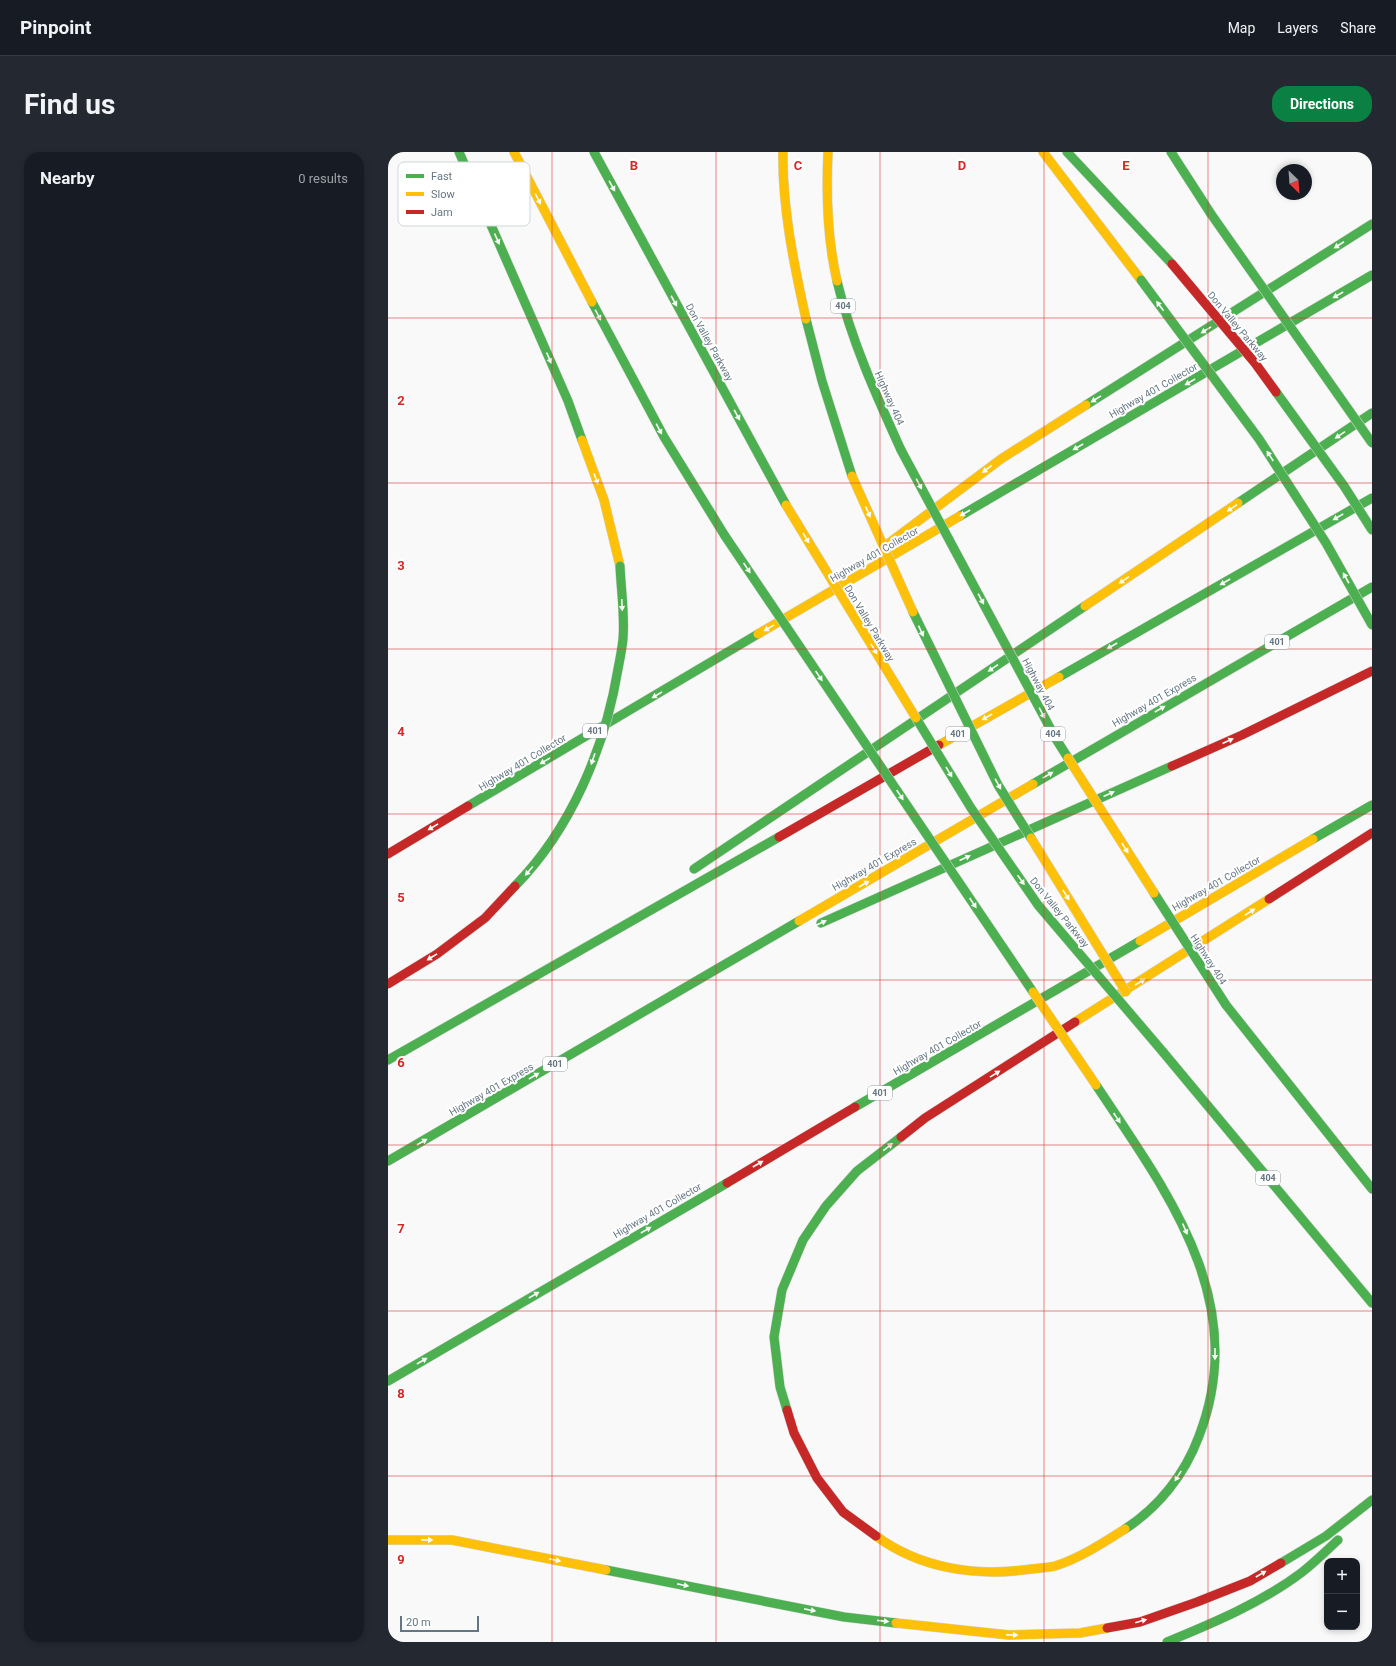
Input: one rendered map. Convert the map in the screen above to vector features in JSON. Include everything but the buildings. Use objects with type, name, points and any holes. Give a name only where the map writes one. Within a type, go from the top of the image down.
[{"type":"highway","points":[[459,152],[463,162]]},
{"type":"highway","points":[[514,152],[519,162]]},
{"type":"highway","name":"Don Valley Parkway","points":[[594,152],[786,505],[975,815],[1038,905],[1163,1052]]},
{"type":"highway","points":[[784,152],[786,206],[800,292],[834,423],[852,476],[922,633],[998,785],[1163,1052]]},
{"type":"highway","name":"Highway 404","points":[[828,152],[826,175],[827,218],[830,248],[838,289],[851,332],[864,367],[901,450],[1056,739],[1226,1005],[1372,1189]]},
{"type":"highway","points":[[1043,152],[1141,280],[1259,439],[1326,543],[1372,625]]},
{"type":"highway","name":"Don Valley Parkway","points":[[1068,152],[1172,264],[1255,363],[1344,486],[1372,530]]},
{"type":"highway","points":[[1171,152],[1211,214],[1372,443]]},
{"type":"highway","points":[[530,183],[568,258],[664,437],[725,536],[1060,1032],[1096,1085],[1161,1184],[1182,1221],[1202,1269],[1211,1310],[1216,1354],[1213,1386],[1205,1421],[1193,1452],[1171,1488],[1138,1521],[1096,1548],[1054,1566],[1006,1573],[963,1571],[916,1559],[880,1540],[843,1512],[817,1478],[794,1433],[780,1387],[774,1337],[782,1290],[803,1240],[826,1206],[857,1171],[925,1118],[1060,1032],[1372,833]]},
{"type":"highway","points":[[802,608],[1001,459],[1372,224]]},
{"type":"highway","points":[[388,984],[437,954],[485,918],[530,871],[567,817],[591,765],[613,700],[623,639],[620,566],[604,500],[568,401],[491,226]]},
{"type":"highway","name":"Highway 401 Collector","points":[[388,854],[802,608],[1372,275]]},
{"type":"highway","points":[[684,876],[1372,413]]},
{"type":"highway","name":"401","points":[[388,1060],[1372,498]]},
{"type":"highway","name":"Highway 401 Express","points":[[388,1161],[1181,697],[1372,587]]},
{"type":"highway","points":[[815,925],[1242,735],[1372,671]]},
{"type":"highway","name":"Highway 401 Collector","points":[[388,1381],[1372,804]]},
{"type":"highway","points":[[545,969],[638,907]]},
{"type":"highway","points":[[721,967],[794,935]]},
{"type":"highway","name":"404","points":[[1163,1052],[1372,1303]]},
{"type":"highway","points":[[388,1540],[452,1540],[844,1617],[1009,1635],[1080,1633],[1140,1622],[1197,1602],[1250,1580],[1326,1536],[1372,1500]]},
{"type":"highway","points":[[1167,1642],[1210,1625],[1252,1604],[1301,1573],[1342,1537],[1372,1506]]},
{"type":"traffic: fast","points":[[459,152],[463,162]]},
{"type":"traffic: fast","points":[[594,152],[786,505]]},
{"type":"traffic: fast","points":[[1067,152],[1172,264]]},
{"type":"traffic: fast","points":[[1171,152],[1211,214]]},
{"type":"traffic: fast","points":[[1211,214],[1372,443]]},
{"type":"traffic: fast","points":[[1086,405],[1372,224]]},
{"type":"traffic: fast","points":[[491,226],[568,401],[582,440]]},
{"type":"traffic: fast","points":[[960,516],[1372,275]]},
{"type":"traffic: fast","points":[[1141,280],[1259,439],[1326,543],[1372,625]]},
{"type":"traffic: fast","points":[[837,281],[849,325],[873,388],[901,450]]},
{"type":"traffic: fast","points":[[592,302],[664,437],[725,536]]},
{"type":"traffic: fast","points":[[806,319],[822,381],[852,476]]},
{"type":"traffic: fast","points":[[1276,392],[1344,486],[1372,530]]},
{"type":"traffic: fast","points":[[1238,503],[1372,413]]},
{"type":"traffic: fast","points":[[901,450],[1056,739],[1068,758]]},
{"type":"traffic: fast","points":[[1059,677],[1372,498]]},
{"type":"traffic: fast","points":[[725,536],[1033,992]]},
{"type":"traffic: fast","points":[[515,886],[535,864],[569,813],[583,786],[604,728],[612,699],[623,639],[620,566]]},
{"type":"traffic: fast","points":[[1033,784],[1372,587]]},
{"type":"traffic: fast","points":[[694,869],[1085,606]]},
{"type":"traffic: fast","points":[[913,612],[998,785],[1031,838]]},
{"type":"traffic: fast","points":[[468,806],[758,634]]},
{"type":"traffic: fast","points":[[916,718],[971,808],[1038,905],[1163,1052]]},
{"type":"traffic: fast","points":[[821,923],[1172,766]]},
{"type":"traffic: fast","points":[[1313,839],[1372,805]]},
{"type":"traffic: fast","points":[[388,1060],[779,837]]},
{"type":"traffic: fast","points":[[1154,893],[1226,1005]]},
{"type":"traffic: fast","points":[[388,1161],[799,921]]},
{"type":"traffic: fast","points":[[855,1107],[1140,941]]},
{"type":"traffic: fast","points":[[1226,1005],[1372,1189]]},
{"type":"traffic: fast","points":[[1163,1052],[1372,1303]]},
{"type":"traffic: fast","points":[[1096,1085],[1123,1125],[1174,1207],[1194,1250],[1208,1294],[1215,1339],[1212,1387],[1199,1436],[1193,1450],[1178,1476],[1160,1500],[1149,1511],[1125,1529]]},
{"type":"traffic: fast","points":[[787,1410],[780,1387],[774,1337],[782,1290],[803,1240],[826,1206],[857,1171],[901,1137]]},
{"type":"traffic: fast","points":[[388,1381],[727,1183]]},
{"type":"traffic: fast","points":[[1281,1563],[1326,1536],[1372,1500]]},
{"type":"traffic: fast","points":[[1167,1642],[1219,1620],[1270,1594],[1301,1573],[1338,1540]]},
{"type":"traffic: fast","points":[[606,1570],[844,1617],[896,1623]]},
{"type":"traffic: slow","points":[[514,152],[519,162]]},
{"type":"traffic: slow","points":[[783,152],[784,194],[793,257],[806,319]]},
{"type":"traffic: slow","points":[[828,152],[827,184],[829,233],[837,281]]},
{"type":"traffic: slow","points":[[1043,152],[1141,280]]},
{"type":"traffic: slow","points":[[530,183],[592,302]]},
{"type":"traffic: slow","points":[[885,546],[1001,459],[1086,405]]},
{"type":"traffic: slow","points":[[582,440],[604,500],[620,566]]},
{"type":"traffic: slow","points":[[852,476],[913,612]]},
{"type":"traffic: slow","points":[[1085,606],[1238,503]]},
{"type":"traffic: slow","points":[[786,505],[916,718]]},
{"type":"traffic: slow","points":[[758,634],[960,516]]},
{"type":"traffic: slow","points":[[939,745],[1059,677]]},
{"type":"traffic: slow","points":[[1068,758],[1154,893]]},
{"type":"traffic: slow","points":[[799,921],[1033,784]]},
{"type":"traffic: slow","points":[[1031,838],[1126,992]]},
{"type":"traffic: slow","points":[[1140,941],[1313,839]]},
{"type":"traffic: slow","points":[[1075,1022],[1269,899]]},
{"type":"traffic: slow","points":[[1033,992],[1096,1085]]},
{"type":"traffic: slow","points":[[876,1536],[893,1547],[931,1563],[950,1568],[990,1572],[1055,1566],[1100,1545],[1125,1529]]},
{"type":"traffic: slow","points":[[388,1540],[452,1540],[606,1570]]},
{"type":"traffic: slow","points":[[896,1623],[1009,1635],[1080,1633],[1107,1628]]},
{"type":"traffic: jam","points":[[1172,264],[1255,363],[1276,392]]},
{"type":"traffic: jam","points":[[1172,766],[1242,735],[1372,671]]},
{"type":"traffic: jam","points":[[779,837],[939,745]]},
{"type":"traffic: jam","points":[[388,854],[468,806]]},
{"type":"traffic: jam","points":[[1269,899],[1372,833]]},
{"type":"traffic: jam","points":[[388,984],[437,954],[485,918],[515,886]]},
{"type":"traffic: jam","points":[[901,1137],[925,1118],[1075,1022]]},
{"type":"traffic: jam","points":[[727,1183],[855,1107]]},
{"type":"traffic: jam","points":[[787,1410],[794,1433],[817,1478],[843,1512],[876,1536]]},
{"type":"traffic: jam","points":[[1107,1628],[1140,1622],[1197,1602],[1250,1581],[1281,1563]]}]
